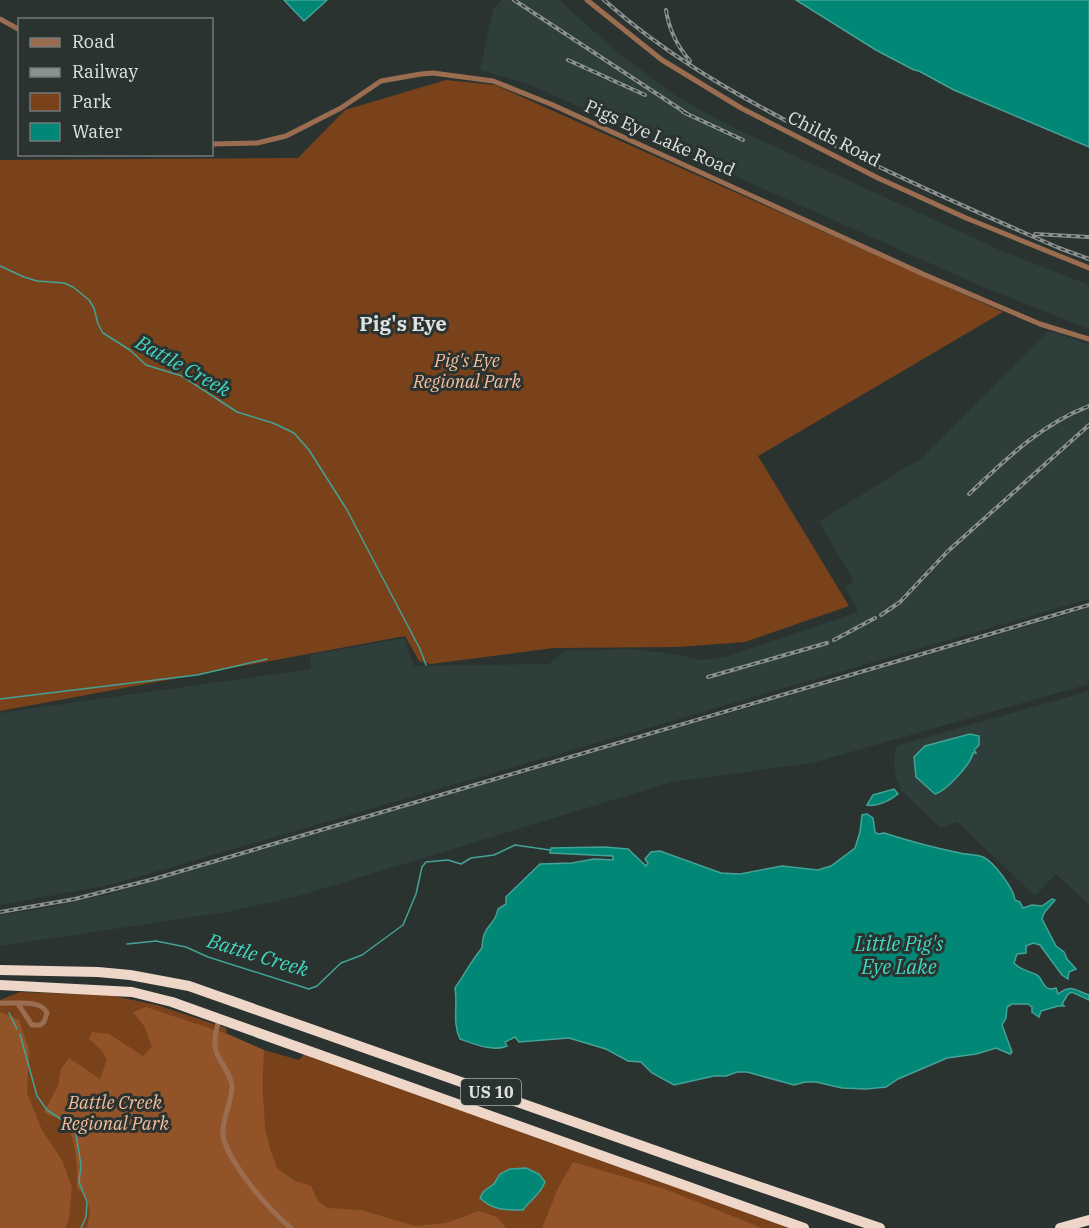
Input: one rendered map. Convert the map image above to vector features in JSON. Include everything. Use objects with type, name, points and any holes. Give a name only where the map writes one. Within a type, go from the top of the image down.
[{"type":"highway","name":"US 10","points":[[0,970],[98,972],[189,986],[880,1228]]},
{"type":"highway","name":"US 10","points":[[0,985],[87,988],[152,996],[804,1228]]},
{"type":"highway","points":[[1060,1228],[1089,1220]]},
{"type":"street","name":"Childs Road","points":[[587,0],[619,28],[662,60],[741,108],[871,175],[966,218],[1089,268]]},
{"type":"street","points":[[0,19],[18,29]]},
{"type":"street","name":"Pigs Eye Lake Road","points":[[213,144],[257,143],[286,136],[341,108],[381,81],[433,73],[493,81],[563,110],[923,274],[1040,324],[1089,339]]},
{"type":"street","points":[[0,1003],[33,1004],[45,1008],[47,1013],[44,1022],[32,1025],[18,1004]]},
{"type":"street","points":[[219,1019],[215,1048],[232,1084],[223,1133],[230,1152],[256,1193],[271,1211],[291,1228]]},
{"type":"shaded area","points":[[502,0],[559,0],[619,54],[679,98],[732,127],[1000,250],[1089,285],[1089,329],[981,286],[528,84],[480,70],[493,9]]},
{"type":"shaded area","points":[[1048,331],[1089,344],[1089,599],[110,885],[0,905],[0,713],[311,669],[310,655],[404,638],[414,666],[549,664],[564,651],[632,649],[703,660],[726,657],[858,612],[845,587],[854,582],[819,521],[923,457]]},
{"type":"shaded area","points":[[1089,608],[1089,684],[812,763],[672,782],[302,895],[227,912],[0,946],[0,915],[106,895]]},
{"type":"shaded area","points":[[1089,691],[1089,905],[1056,874],[1035,896],[957,822],[940,828],[902,791],[896,778],[894,763],[896,746]]},
{"type":"green space","name":"Pig's Eye Regional Park","points":[[446,80],[495,85],[1003,312],[758,456],[849,606],[745,642],[678,647],[553,648],[431,664],[419,661],[405,636],[0,711],[0,160],[298,158],[345,110]]},
{"type":"green space","name":"Battle Creek Regional Park","points":[[20,992],[109,995],[157,1005],[226,1028],[240,1117],[263,1098],[264,1050],[299,1060],[310,1048],[793,1228],[0,1228],[0,1000]]},
{"type":"green space","points":[[146,1007],[230,1035],[264,1050],[265,1127],[277,1168],[295,1181],[311,1186],[318,1201],[328,1208],[361,1210],[415,1226],[446,1223],[479,1211],[497,1217],[506,1228],[87,1228],[90,1210],[86,1196],[77,1188],[74,1142],[67,1126],[61,1120],[44,1112],[58,1086],[61,1069],[69,1058],[100,1079],[107,1060],[101,1050],[89,1039],[92,1032],[109,1034],[143,1056],[152,1047],[144,1026],[133,1012]]},
{"type":"green space","points":[[0,1012],[19,1020],[29,1050],[27,1093],[42,1130],[62,1160],[72,1187],[69,1219],[65,1228],[0,1228]]},
{"type":"green space","points":[[573,1162],[665,1189],[762,1228],[542,1228],[559,1186]]},
{"type":"water","points":[[284,0],[327,0],[304,21]]},
{"type":"water","points":[[796,0],[1089,0],[1089,147],[954,90],[914,70],[876,50]]},
{"type":"water","points":[[970,734],[979,736],[979,745],[974,750],[976,753],[973,753],[968,764],[951,783],[935,794],[916,777],[914,757],[925,746]]},
{"type":"water","points":[[894,789],[898,794],[891,799],[879,804],[867,805],[873,795]]},
{"type":"water","name":"Little Pig's Eye Lake","points":[[867,814],[873,818],[875,832],[878,834],[884,833],[932,847],[983,857],[1003,876],[1015,900],[1020,902],[1023,908],[1032,905],[1042,906],[1052,899],[1055,900],[1042,919],[1056,946],[1064,952],[1076,969],[1069,972],[1068,979],[1062,975],[1040,945],[1033,943],[1026,946],[1026,953],[1017,954],[1014,963],[1037,975],[1047,988],[1056,988],[1058,994],[1067,989],[1073,989],[1089,995],[1089,1000],[1072,992],[1062,1004],[1064,1006],[1041,1011],[1039,1017],[1032,1012],[1032,1007],[1028,1004],[1012,1004],[1007,1007],[1006,1018],[1002,1025],[1012,1052],[1010,1054],[996,1048],[976,1054],[947,1058],[898,1079],[886,1087],[866,1089],[842,1088],[816,1082],[794,1085],[747,1072],[714,1076],[674,1085],[652,1073],[641,1062],[628,1061],[606,1049],[569,1038],[519,1042],[515,1037],[505,1042],[507,1046],[502,1048],[484,1047],[460,1039],[456,1027],[455,988],[482,948],[484,934],[498,909],[506,904],[506,897],[540,864],[572,863],[594,859],[613,860],[613,856],[550,853],[551,848],[628,849],[646,866],[648,863],[645,859],[651,852],[660,851],[721,873],[740,874],[782,866],[818,870],[831,866],[855,848],[862,815]]},
{"type":"water","points":[[526,1168],[539,1174],[545,1182],[538,1194],[523,1210],[495,1208],[480,1198],[500,1174],[510,1169]]},
{"type":"waterway","name":"Battle Creek","points":[[0,266],[37,281],[64,283],[73,287],[89,300],[103,333],[130,350],[146,365],[182,376],[237,412],[273,423],[294,433],[309,450],[347,510],[420,649],[426,665]]},
{"type":"waterway","points":[[0,699],[197,675],[267,659]]},
{"type":"waterway","name":"Battle Creek","points":[[127,944],[156,941],[186,947],[208,957],[309,989],[317,986],[341,963],[362,955],[403,925],[416,894],[422,867],[426,862],[448,860],[461,864],[471,858],[494,855],[515,845],[550,850]]},
{"type":"waterway","name":"Battle Creek","points":[[9,1013],[17,1029]]},
{"type":"waterway","name":"Battle Creek","points":[[20,1034],[37,1096],[47,1110],[75,1128],[81,1165],[79,1182],[87,1202],[86,1217],[81,1228]]},
{"type":"railway","points":[[514,0],[689,115]]},
{"type":"railway","points":[[604,0],[674,54],[724,86],[776,115],[929,190],[1089,259]]},
{"type":"railway","points":[[666,10],[674,37],[690,61]]},
{"type":"railway","points":[[568,60],[645,95]]},
{"type":"railway","points":[[683,112],[743,140]]},
{"type":"railway","points":[[1035,234],[1089,237]]},
{"type":"railway","points":[[969,494],[1024,444],[1055,423],[1089,406]]},
{"type":"railway","points":[[881,615],[900,602],[948,551],[1089,425]]},
{"type":"railway","points":[[0,912],[75,899],[154,879],[1089,605]]},
{"type":"railway","points":[[834,640],[875,618]]},
{"type":"railway","points":[[708,677],[827,643]]},
{"type":"district","name":"Pig's Eye","points":[[403,324]]}]
